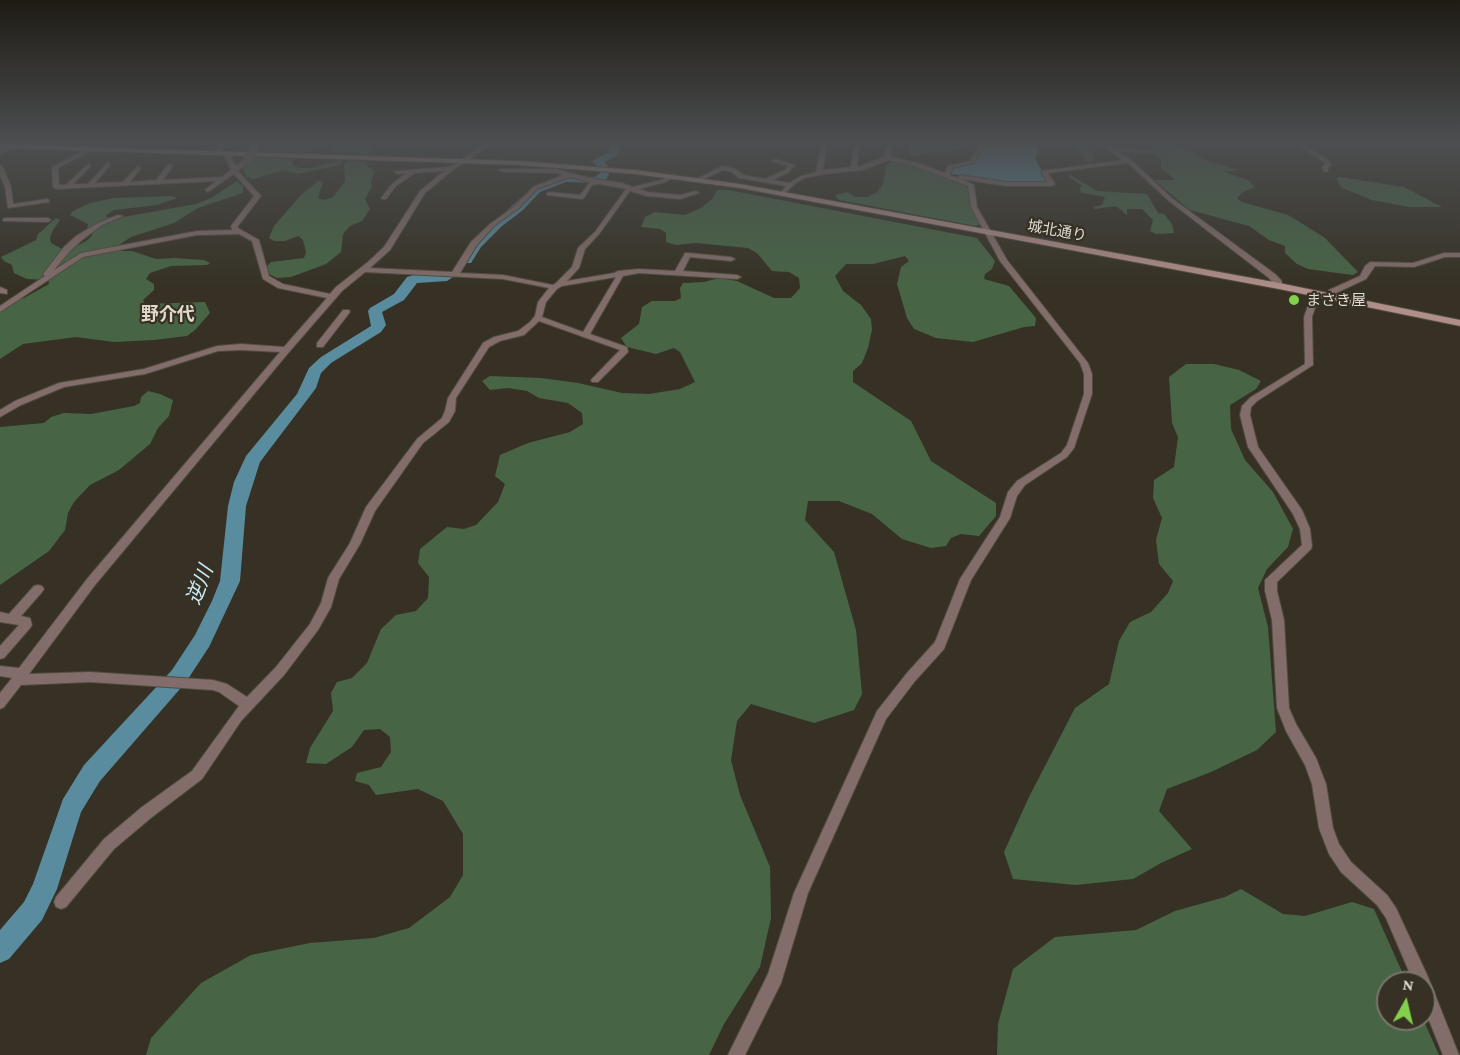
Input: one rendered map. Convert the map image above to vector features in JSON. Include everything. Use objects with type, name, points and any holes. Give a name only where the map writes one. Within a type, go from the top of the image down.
[{"type":"street","points":[[6,190],[10,207],[47,201]]},
{"type":"street","points":[[253,190],[258,196],[234,223],[235,229],[255,240],[262,271],[269,280],[281,286],[332,297]]},
{"type":"street","points":[[384,198],[390,190]]},
{"type":"street","points":[[320,345],[332,297],[387,248],[424,190]]},
{"type":"street","points":[[455,274],[474,244],[492,225],[517,207],[533,190]]},
{"type":"street","points":[[549,194],[582,197],[586,190]]},
{"type":"street","points":[[61,902],[117,836],[198,775],[247,704],[280,671],[314,627],[327,604],[334,578],[355,544],[370,510],[386,491],[420,441],[446,420],[452,398],[486,345],[497,339],[526,331],[538,318],[542,302],[575,268],[582,248],[597,233],[630,190]]},
{"type":"street","points":[[636,190],[673,197],[685,197],[696,193]]},
{"type":"street","name":"城北通り","points":[[759,190],[1316,293],[1460,323]]},
{"type":"street","points":[[782,194],[785,190]]},
{"type":"street","points":[[736,1055],[775,977],[805,885],[881,715],[911,676],[940,645],[966,579],[1005,518],[1012,495],[1021,483],[1064,455],[1071,447],[1085,409],[1088,374],[1084,363],[1004,261],[974,207],[972,190]]},
{"type":"street","points":[[1162,190],[1200,224],[1272,276],[1279,286]]},
{"type":"street","points":[[43,281],[67,249],[79,238],[100,224],[120,216]]},
{"type":"street","points":[[2,221],[48,220]]},
{"type":"street","points":[[0,310],[73,259],[92,252],[197,233],[240,232]]},
{"type":"street","points":[[678,273],[688,255],[729,259],[719,275]]},
{"type":"street","points":[[1331,296],[1332,292],[1363,277],[1372,264],[1414,265],[1444,255],[1460,255]]},
{"type":"street","points":[[363,270],[503,277],[557,285],[639,271],[737,277]]},
{"type":"street","points":[[585,334],[590,330],[620,278],[618,273]]},
{"type":"street","points":[[1316,293],[1308,317],[1310,365],[1254,399],[1247,406],[1245,415],[1253,447],[1298,513],[1305,529],[1307,546],[1271,580],[1271,591],[1278,620],[1283,708],[1311,762],[1319,784],[1326,828],[1334,849],[1346,867],[1382,900],[1391,913],[1417,971]]},
{"type":"street","points":[[0,303],[20,298]]},
{"type":"street","points":[[0,703],[92,582],[286,350],[324,322],[346,312]]},
{"type":"street","points":[[538,318],[624,349],[624,352],[595,380]]},
{"type":"street","points":[[0,414],[18,403],[62,385],[146,371],[217,349],[241,347],[286,350]]},
{"type":"street","points":[[5,618],[38,589]]},
{"type":"street","points":[[0,654],[26,626],[26,621],[5,618]]},
{"type":"street","points":[[0,671],[19,677],[90,676],[224,688],[247,704]]},
{"type":"street","points":[[1436,1018],[1451,1055]]},
{"type":"green space","points":[[223,190],[243,190],[243,193],[198,208],[174,223],[131,237],[119,245],[120,251],[132,251],[156,259],[204,260],[210,263],[171,266],[150,273],[146,279],[154,284],[154,290],[143,300],[145,304],[205,302],[210,313],[195,330],[187,336],[154,340],[114,342],[76,337],[23,344],[0,359],[0,305],[24,298],[49,284],[48,280],[27,279],[14,273],[12,265],[1,257],[36,240],[38,234],[56,218],[60,220],[53,230],[51,243],[62,249],[71,249],[86,241],[92,236],[92,233],[87,230],[88,224],[70,215],[73,211],[90,203],[114,198],[172,196],[177,198],[157,205],[114,210],[105,216],[112,219],[196,204]]},
{"type":"green space","points":[[307,190],[320,190],[318,198],[323,200],[332,198],[338,190],[370,190],[365,199],[370,209],[362,221],[350,226],[343,234],[341,252],[326,264],[291,277],[277,278],[269,274],[266,267],[271,262],[304,258],[306,252],[303,240],[298,236],[285,241],[274,241],[269,238],[274,226]]},
{"type":"green space","points":[[717,190],[730,190],[977,238],[995,261],[984,279],[1009,286],[1036,318],[1035,326],[973,342],[936,338],[914,329],[907,318],[897,284],[901,267],[909,261],[905,256],[873,264],[846,264],[835,276],[843,291],[861,305],[871,319],[872,330],[868,348],[862,363],[853,371],[853,382],[911,421],[931,461],[996,503],[996,516],[979,536],[961,534],[951,538],[946,546],[931,548],[902,539],[872,514],[839,501],[808,501],[805,520],[834,552],[856,630],[862,694],[854,710],[814,723],[751,704],[737,721],[731,760],[740,795],[770,867],[771,918],[760,967],[724,1024],[709,1055],[146,1055],[151,1038],[201,983],[251,955],[310,943],[374,938],[409,928],[450,897],[463,875],[463,834],[443,801],[418,789],[376,795],[369,785],[355,781],[357,773],[381,767],[391,752],[390,737],[380,729],[364,730],[352,747],[326,764],[306,763],[310,748],[333,711],[331,693],[337,682],[352,678],[367,663],[381,629],[396,615],[416,611],[428,598],[429,577],[418,563],[420,549],[447,527],[464,529],[476,525],[498,502],[505,484],[495,476],[500,455],[528,443],[570,432],[583,424],[582,413],[568,403],[539,398],[527,391],[508,388],[490,390],[482,381],[490,376],[541,378],[578,383],[622,393],[649,394],[680,389],[695,382],[680,352],[674,348],[656,354],[627,347],[621,338],[639,324],[642,307],[652,301],[675,301],[681,298],[680,288],[683,283],[704,282],[719,278],[737,281],[774,298],[791,298],[800,288],[799,278],[789,272],[772,271],[757,253],[748,248],[696,243],[676,245],[666,242],[666,233],[660,229],[641,227],[645,217],[655,212],[685,215],[701,208],[713,198]]},
{"type":"green space","points":[[969,190],[969,202],[981,224],[975,226],[839,200],[835,195],[847,192],[856,197],[867,197],[877,192]]},
{"type":"green space","points":[[1080,190],[1147,194],[1158,213],[1164,214],[1172,224],[1174,233],[1156,234],[1150,231],[1153,220],[1142,209],[1127,209],[1127,215],[1116,206],[1095,209],[1093,207],[1102,205],[1105,197],[1082,193]]},
{"type":"green space","points":[[1166,190],[1247,190],[1237,198],[1242,202],[1288,215],[1306,226],[1325,238],[1358,272],[1353,275],[1308,269],[1297,264],[1285,253],[1285,246],[1269,240],[1249,226],[1190,210]]},
{"type":"green space","points":[[1348,190],[1410,190],[1442,207],[1409,207],[1372,200]]},
{"type":"green space","points":[[1186,364],[1214,364],[1239,370],[1261,381],[1256,389],[1230,405],[1231,429],[1245,460],[1273,492],[1293,529],[1288,547],[1267,569],[1258,588],[1268,627],[1276,732],[1257,750],[1211,772],[1167,789],[1159,811],[1192,849],[1133,879],[1076,885],[1013,879],[1004,852],[1029,797],[1075,708],[1109,684],[1119,641],[1130,622],[1151,612],[1168,593],[1173,581],[1159,564],[1156,540],[1162,518],[1153,498],[1154,480],[1174,467],[1178,437],[1172,423],[1169,377]]},
{"type":"green space","points":[[148,391],[173,400],[169,416],[158,428],[150,444],[119,470],[90,485],[74,502],[68,513],[65,530],[49,551],[0,585],[0,427],[44,423],[51,417],[64,413],[91,414],[134,406],[140,403],[141,397]]},
{"type":"green space","points":[[1241,889],[1283,914],[1305,916],[1352,902],[1374,909],[1402,971],[1376,971],[1376,1031],[1428,1031],[1439,1055],[997,1055],[998,1024],[1013,969],[1055,937],[1136,930],[1175,911],[1225,897]]},
{"type":"waterway","name":"逆川","points":[[467,260],[476,245],[536,190]]},
{"type":"waterway","name":"逆川","points":[[0,950],[33,911],[44,889],[71,807],[92,773],[179,676],[202,641],[230,581],[237,506],[252,460],[302,397],[314,371],[326,360],[376,329],[379,325],[375,311],[399,297],[412,280],[420,277],[447,277]]},
{"type":"place","name":"まさき屋","points":[[1294,300]]},
{"type":"district","name":"野介代","points":[[168,314]]}]
